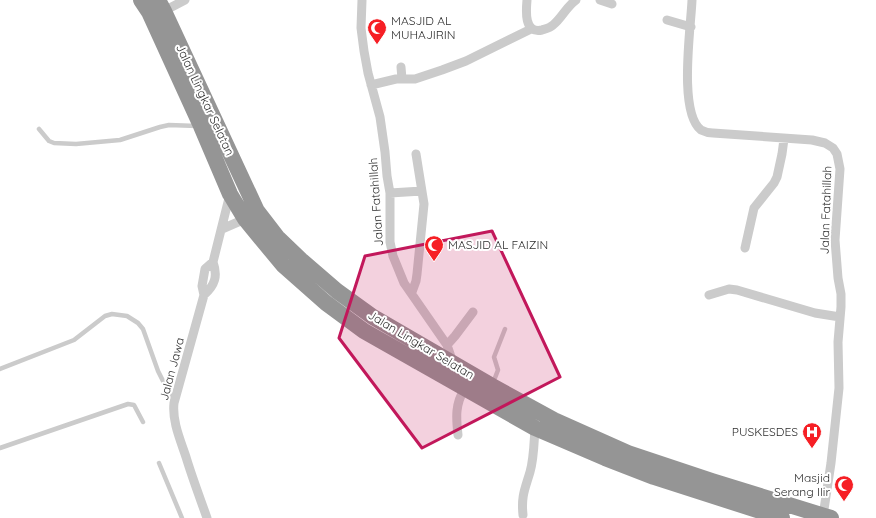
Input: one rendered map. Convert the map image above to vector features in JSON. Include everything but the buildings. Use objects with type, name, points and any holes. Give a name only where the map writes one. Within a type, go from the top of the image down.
[{"type":"highway","name":"Jalan Lingkar Selatan","points":[[141,0],[201,126],[230,194],[245,219],[273,242],[301,260],[337,291],[367,313],[453,364],[554,420],[782,518]]},
{"type":"highway","name":"Jalan Lingkar Selatan","points":[[161,5],[256,211],[284,264],[326,304],[364,331],[535,428],[604,458],[654,477],[711,488],[827,517]]},
{"type":"street","points":[[161,5],[185,0]]},
{"type":"street","name":"Jalan Fatahillah","points":[[362,0],[361,28],[366,63],[380,117],[390,193],[391,249],[402,277],[447,345],[453,364]]},
{"type":"street","points":[[527,0],[527,18],[531,28],[538,31],[553,25],[576,0]]},
{"type":"street","points":[[600,0],[612,4]]},
{"type":"street","name":"Jalan Fatahillah","points":[[692,0],[691,27],[686,72],[691,107],[698,126],[705,132],[713,133],[812,140],[833,148],[838,154],[840,169],[835,240],[841,294],[838,342],[839,388],[827,517]]},
{"type":"street","points":[[667,20],[691,27]]},
{"type":"street","points":[[372,85],[396,79],[415,79],[442,70],[466,61],[531,28]]},
{"type":"street","points":[[400,67],[402,79]]},
{"type":"street","points":[[745,248],[754,208],[777,177],[784,139]]},
{"type":"street","points":[[412,292],[416,281],[420,254],[424,204],[416,154]]},
{"type":"street","points":[[390,193],[422,191]]},
{"type":"street","name":"Jalan Jawa","points":[[207,518],[194,482],[173,411],[174,402],[204,294],[202,286],[205,269],[213,262],[230,194]]},
{"type":"street","points":[[222,229],[245,219]]},
{"type":"street","points":[[709,296],[729,289],[737,290],[815,313],[840,317]]},
{"type":"street","points":[[447,345],[473,312]]},
{"type":"street","points":[[458,435],[456,418],[458,403],[465,388]]},
{"type":"street","points":[[524,515],[522,499],[530,471],[535,428]]},
{"type":"lane","points":[[39,129],[49,141],[54,143],[76,144],[120,140],[169,125],[201,126]]},
{"type":"lane","points":[[0,369],[74,340],[105,316],[112,314],[127,316],[133,319],[143,329],[158,370],[174,402]]},
{"type":"lane","points":[[492,386],[498,370],[494,357],[505,329]]},
{"type":"lane","points":[[0,448],[128,404],[134,405],[143,422]]},
{"type":"lane","points":[[159,463],[182,518]]},
{"type":"highlighted area","points":[[492,231],[560,377],[422,448],[339,338],[365,256]]},
{"type":"place","name":"MASJID AL MUHAJIRIN","points":[[377,45]]},
{"type":"place","name":"MASJID AL FAIZIN","points":[[434,262]]},
{"type":"place","name":"PUSKESDES","points":[[812,449]]},
{"type":"place","name":"Masjid Serang Ilir","points":[[844,502]]}]
